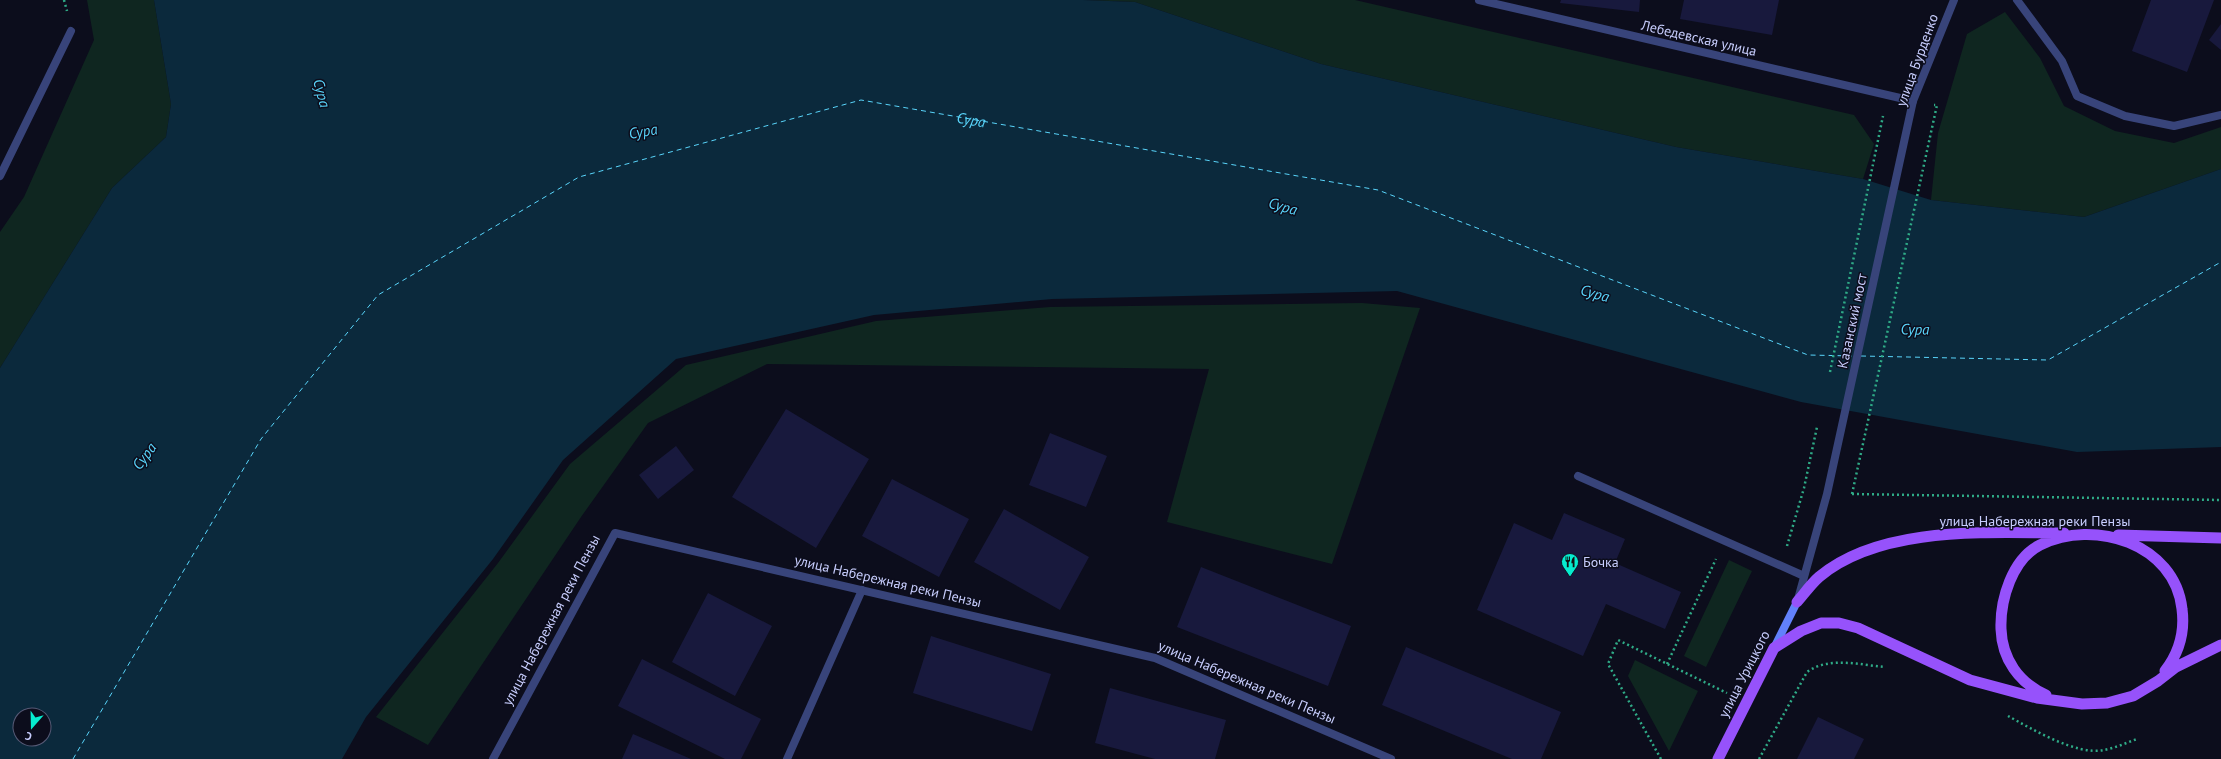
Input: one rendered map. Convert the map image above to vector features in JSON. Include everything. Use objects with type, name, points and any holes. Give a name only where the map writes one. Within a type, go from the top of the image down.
[{"type":"main road","name":"улица Набережная реки Пензы","points":[[1797,602],[1819,577],[1845,561],[1884,544],[1940,535],[1987,533],[2086,533],[2221,538]]},
{"type":"main road","points":[[2061,701],[2035,690],[2020,677],[2007,660],[2001,640],[2001,618],[2006,595],[2013,574],[2024,559],[2039,545],[2061,537],[2086,533],[2116,538],[2134,544],[2163,564],[2174,580],[2181,598],[2184,619],[2181,640],[2175,658],[2158,681]]},
{"type":"main road","name":"улица Урицкого","points":[[1718,759],[1797,602]]},
{"type":"main road","points":[[1774,648],[1801,631],[1820,623],[1838,623],[1858,628],[1895,643],[1928,662],[1970,680],[2037,698],[2082,704],[2107,703],[2133,696],[2158,681],[2176,667],[2221,644]]},
{"type":"street","name":"Лебедевская улица","points":[[1479,0],[1913,101]]},
{"type":"street","name":"улица Бурденко","points":[[1902,154],[1913,101],[1954,0]]},
{"type":"street","points":[[2017,0],[2062,62],[2077,96],[2125,116],[2174,126],[2221,115]]},
{"type":"street","points":[[0,176],[71,31]]},
{"type":"street","name":"Казанский мост","points":[[1797,602],[1827,494],[1902,154]]},
{"type":"street","points":[[1578,476],[1804,576]]},
{"type":"street","name":"улица Набережная реки Пензы","points":[[493,759],[615,533],[1155,658],[1391,759]]},
{"type":"street","points":[[788,759],[862,590]]},
{"type":"path","points":[[1829,374],[1877,150],[1887,96]]},
{"type":"path","points":[[1852,494],[1925,160]]},
{"type":"path","points":[[1781,566],[1804,488],[1819,420]]},
{"type":"path","points":[[1827,494],[2221,500]]},
{"type":"path","points":[[1668,664],[1724,540]]},
{"type":"path","points":[[1661,759],[1608,664],[1618,640],[1727,693]]},
{"type":"path","points":[[1759,759],[1807,672],[1826,662],[1887,667]]},
{"type":"path","points":[[1724,700],[1730,687]]},
{"type":"path","points":[[2005,714],[2048,736],[2083,749],[2103,750],[2137,739]]},
{"type":"green space","points":[[87,0],[154,0],[171,104],[166,137],[112,188],[0,368],[0,232],[24,197],[94,40]]},
{"type":"green space","points":[[1083,0],[1355,0],[1854,115],[1874,144],[1863,179],[1676,147],[1321,64],[1135,2]]},
{"type":"green space","points":[[2005,12],[2040,58],[2064,106],[2115,131],[2174,143],[2221,127],[2221,169],[2084,217],[1931,200],[1938,133],[1967,34]]},
{"type":"green space","points":[[1362,303],[1420,308],[1332,564],[1167,522],[1209,369],[767,364],[648,423],[581,517],[428,745],[376,717],[498,563],[570,464],[686,365],[876,321],[1050,307]]},
{"type":"green space","points":[[1729,560],[1752,571],[1706,667],[1684,656]]},
{"type":"green space","points":[[1635,660],[1698,691],[1669,751],[1628,676]]},
{"type":"water","name":"Сура","points":[[154,0],[1083,0],[1135,2],[1321,64],[1676,147],[1863,179],[1931,200],[2084,217],[2221,169],[2221,447],[2077,452],[1801,402],[1397,291],[1052,299],[874,315],[676,359],[563,460],[493,559],[366,717],[342,759],[0,759],[0,368],[112,188],[166,137],[171,104]]},
{"type":"building","points":[[1561,0],[1640,0],[1639,12],[1560,3]]},
{"type":"building","points":[[1684,0],[1779,0],[1772,35],[1680,19]]},
{"type":"building","points":[[2151,0],[2214,0],[2187,72],[2132,51]]},
{"type":"building","points":[[2221,24],[2221,50],[2209,40]]},
{"type":"building","points":[[786,409],[869,459],[816,548],[732,497]]},
{"type":"building","points":[[1050,433],[1107,456],[1086,507],[1029,485]]},
{"type":"building","points":[[676,446],[694,470],[658,499],[639,475]]},
{"type":"building","points":[[892,479],[969,519],[939,577],[862,536]]},
{"type":"building","points":[[1004,509],[1089,557],[1060,610],[974,562]]},
{"type":"building","name":"Бочка","points":[[1564,513],[1625,539],[1615,563],[1681,592],[1665,629],[1606,604],[1583,656],[1477,610],[1514,523],[1552,540]]},
{"type":"building","points":[[1201,567],[1351,626],[1328,686],[1177,627]]},
{"type":"building","points":[[708,593],[772,626],[735,696],[672,662]]},
{"type":"building","points":[[931,636],[1051,674],[1032,731],[913,693]]},
{"type":"building","points":[[1406,647],[1561,712],[1541,759],[1512,759],[1382,705]]},
{"type":"building","points":[[642,659],[761,719],[741,759],[725,759],[618,706]]},
{"type":"building","points":[[1110,688],[1226,720],[1215,759],[1155,759],[1095,743]]},
{"type":"building","points":[[1818,717],[1864,739],[1854,759],[1797,759]]},
{"type":"building","points":[[633,734],[691,759],[622,759]]},
{"type":"ferry route","points":[[73,759],[261,439],[378,295],[579,177],[861,100],[1378,190],[1808,355],[1854,356]]},
{"type":"ferry route","points":[[1861,356],[2048,360],[2221,262]]},
{"type":"place","name":"Бочка","points":[[1570,577]]}]
